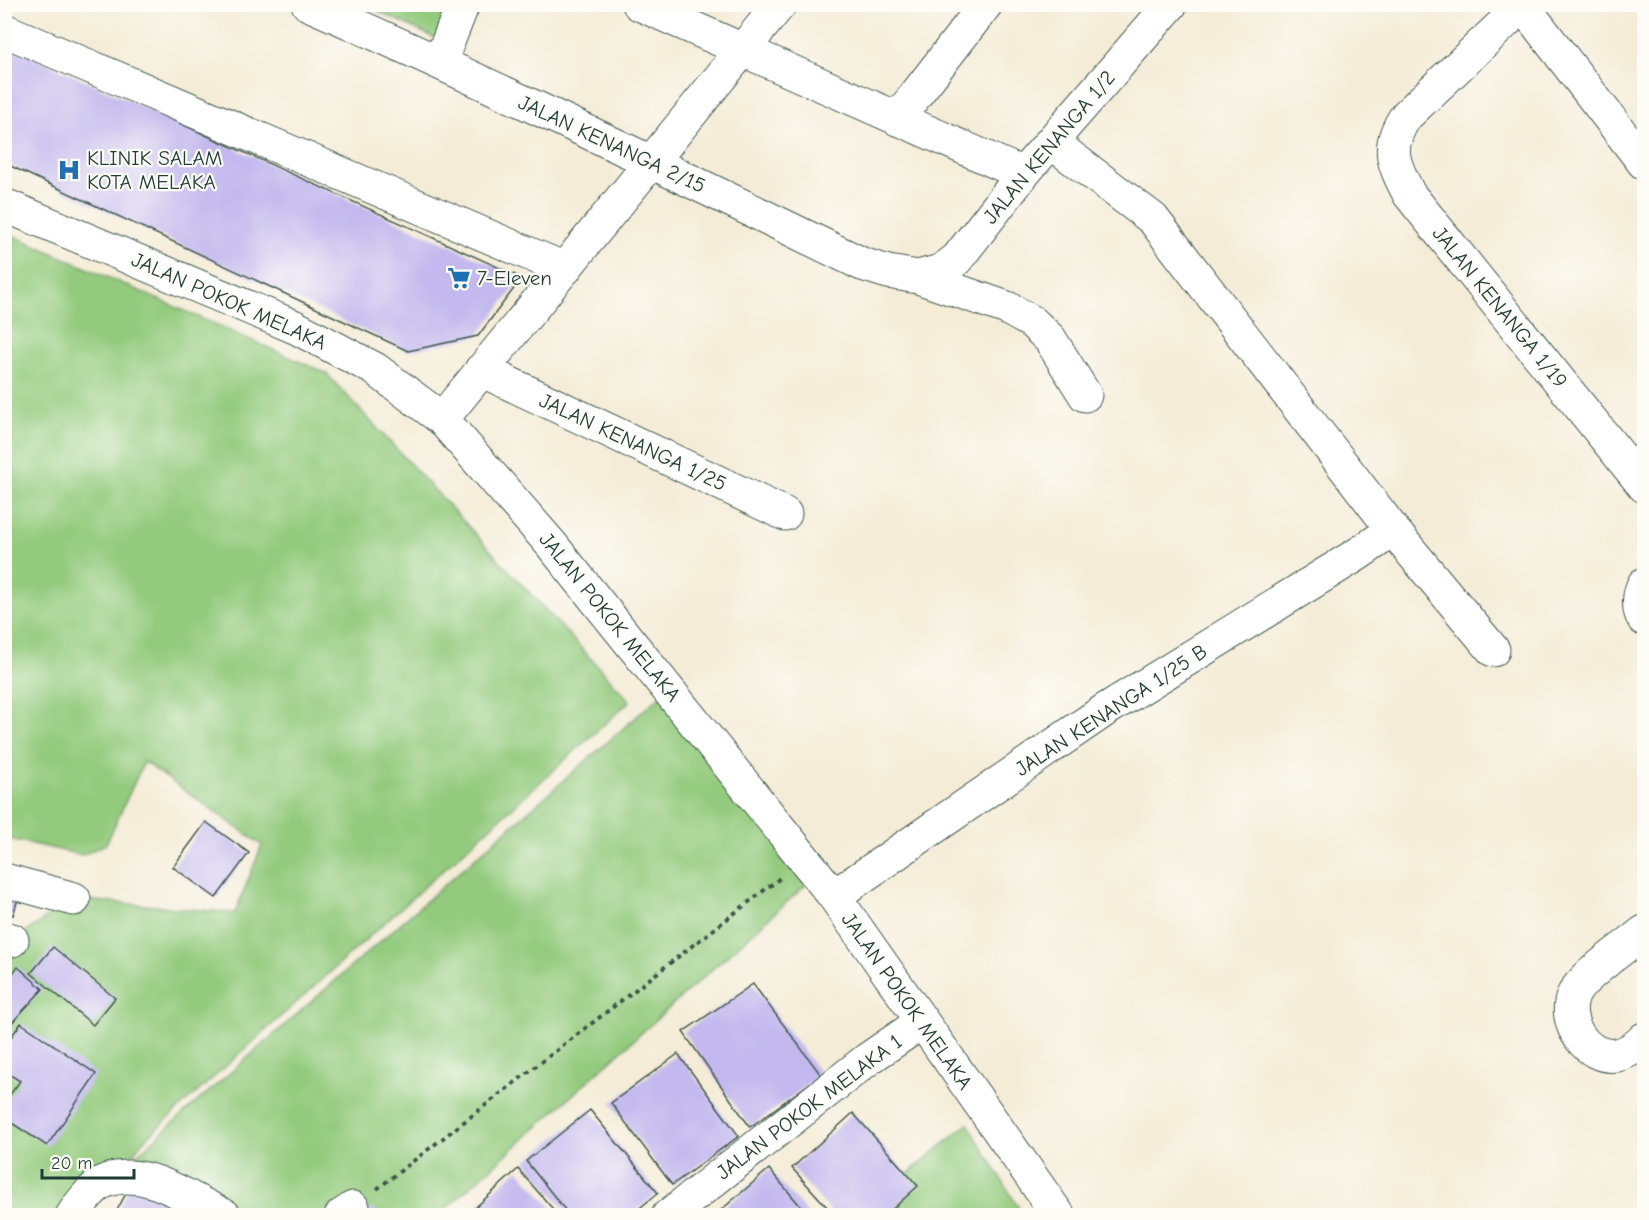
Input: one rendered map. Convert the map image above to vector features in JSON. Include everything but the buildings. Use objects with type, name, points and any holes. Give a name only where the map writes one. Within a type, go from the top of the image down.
[{"type":"street","name":"JALAN KENANGA 2/15","points":[[308,4],[440,62],[862,264],[888,272],[918,277],[1007,308],[1032,322],[1050,339],[1085,395]]},
{"type":"street","points":[[440,62],[463,4]]},
{"type":"street","points":[[639,4],[1023,174]]},
{"type":"street","points":[[442,419],[780,4]]},
{"type":"street","points":[[897,119],[986,4]]},
{"type":"street","name":"JALAN KENANGA 1/2","points":[[918,277],[941,271],[957,259],[1023,174],[1172,4]]},
{"type":"street","points":[[1524,5],[1644,163]]},
{"type":"street","name":"JALAN KENANGA 1/19","points":[[1524,5],[1406,116],[1396,132],[1393,153],[1397,171],[1408,194],[1644,486]]},
{"type":"street","points":[[4,30],[565,269]]},
{"type":"street","points":[[1051,142],[1153,219],[1393,530],[1493,650]]},
{"type":"street","name":"JALAN POKOK MELAKA","points":[[4,205],[295,327],[375,369],[442,419],[551,544],[834,896],[1059,1215]]},
{"type":"street","name":"JALAN KENANGA 1/25","points":[[481,370],[785,514]]},
{"type":"street","name":"JALAN KENANGA 1/25 B","points":[[834,896],[1105,710],[1393,530]]},
{"type":"street","points":[[1644,584],[1639,601],[1640,614],[1644,619]]},
{"type":"street","points":[[4,880],[74,899]]},
{"type":"street","points":[[1644,932],[1585,980],[1573,995],[1569,1014],[1576,1034],[1596,1051],[1615,1055],[1636,1047],[1644,1039]]},
{"type":"street","name":"JALAN POKOK MELAKA 1","points":[[668,1215],[868,1059],[922,1022]]},
{"type":"street","points":[[72,1215],[80,1203],[102,1182],[126,1177],[157,1182],[225,1215]]},
{"type":"path","points":[[347,1211],[804,859]]},
{"type":"green space","points":[[365,5],[450,5],[437,39]]},
{"type":"green space","points":[[5,232],[326,373],[630,701],[141,1143],[125,1165],[668,689],[817,875],[439,1215],[380,1215],[348,1209],[317,1216],[120,1215],[155,1183],[122,1168],[84,1215],[5,1216],[5,946],[74,899],[235,913],[262,845],[144,762],[106,844],[82,855],[5,838]]},
{"type":"green space","points":[[968,1124],[1023,1215],[857,1216]]},
{"type":"place","name":"KLINIK SALAM KOTA MELAKA","points":[[69,170]]},
{"type":"place","name":"7-Eleven","points":[[459,278]]}]
